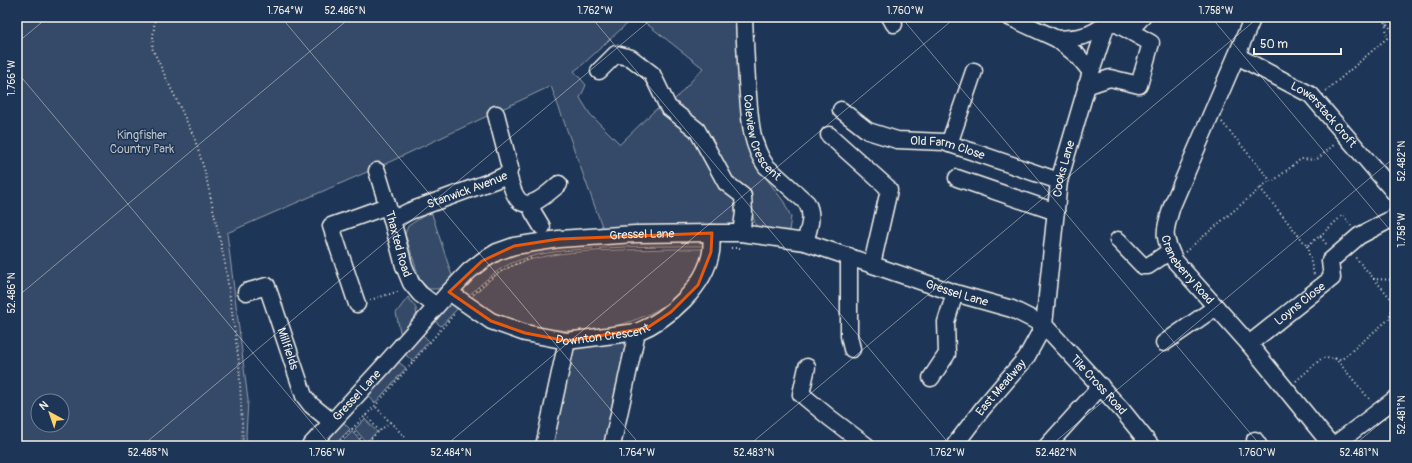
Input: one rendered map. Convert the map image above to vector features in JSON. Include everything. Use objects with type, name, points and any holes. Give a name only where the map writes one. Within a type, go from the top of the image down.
[{"type":"street","name":"Coleview Crescent","points":[[744,17],[745,57],[752,133],[755,146],[766,166],[806,203],[810,209],[811,215],[805,242]]},
{"type":"street","points":[[1009,17],[1058,39],[1078,56],[1088,79],[1110,78],[1139,85],[1151,43],[1130,30],[1108,20],[1096,32],[1086,36],[1058,39]]},
{"type":"street","points":[[1130,30],[1142,17]]},
{"type":"street","name":"Craneberry Road","points":[[1253,17],[1172,206],[1164,233],[1168,247],[1173,256],[1216,307],[1250,344],[1328,445]]},
{"type":"street","name":"Cooks Lane","points":[[1044,325],[1059,181],[1088,79],[1108,20]]},
{"type":"street","points":[[599,71],[616,54],[631,58],[652,74],[668,107],[696,130],[726,183],[743,196],[744,213],[741,233]]},
{"type":"street","name":"Lowerstack Croft","points":[[1237,56],[1311,95],[1347,135],[1395,193]]},
{"type":"street","points":[[948,144],[974,71]]},
{"type":"street","name":"Old Farm Close","points":[[840,110],[868,131],[897,140],[944,142],[1059,181]]},
{"type":"street","name":"Stanwick Avenue","points":[[357,304],[331,226],[389,213],[410,211],[508,174],[510,168],[496,114]]},
{"type":"street","points":[[829,135],[889,190],[872,264]]},
{"type":"street","name":"Thaxted Road","points":[[376,171],[404,266],[411,283],[420,294],[436,306]]},
{"type":"street","points":[[508,174],[517,199],[524,203],[531,204],[559,184]]},
{"type":"street","points":[[957,178],[1056,212]]},
{"type":"street","points":[[531,204],[533,212],[542,227]]},
{"type":"street","points":[[1341,252],[1359,236],[1395,217]]},
{"type":"street","name":"Downton Crescent","points":[[449,292],[490,321],[525,333],[566,342],[637,332],[647,328],[671,312],[698,285],[706,268],[711,252],[712,233]]},
{"type":"street","name":"Gressel Lane","points":[[310,446],[449,292],[482,261],[497,252],[514,246],[559,239],[635,234],[741,233],[805,242],[955,293],[1012,309],[1044,325]]},
{"type":"street","points":[[1118,240],[1143,266],[1148,266],[1173,256]]},
{"type":"street","name":"Loyns Close","points":[[1250,344],[1332,278],[1330,261],[1341,252]]},
{"type":"street","points":[[849,256],[849,336],[852,349]]},
{"type":"street","name":"Millfields","points":[[246,292],[267,286],[304,396],[311,405],[332,422]]},
{"type":"street","points":[[931,378],[947,354],[946,322],[955,293]]},
{"type":"street","points":[[1164,342],[1216,307]]},
{"type":"street","name":"Tile Cross Road","points":[[1044,325],[1100,386],[1144,443]]},
{"type":"street","name":"East Meadway","points":[[954,446],[983,408],[1026,358],[1044,325]]},
{"type":"street","points":[[612,446],[637,332]]},
{"type":"street","points":[[544,446],[566,342]]},
{"type":"street","points":[[807,367],[801,394],[867,446]]},
{"type":"street","points":[[1047,446],[1100,386]]},
{"type":"street","points":[[1328,445],[1389,407]]},
{"type":"path","points":[[155,17],[152,48],[194,137],[205,172],[225,263],[239,362],[243,446]]},
{"type":"path","points":[[1316,100],[1387,38],[1386,17]]},
{"type":"path","points":[[1386,23],[1395,34]]},
{"type":"path","points":[[1213,112],[1270,180]]},
{"type":"path","points":[[1173,256],[1270,180],[1272,182],[1301,158],[1316,160],[1347,135]]},
{"type":"path","points":[[1260,188],[1307,246],[1317,290]]},
{"type":"path","points":[[1307,246],[1343,215],[1359,236]]},
{"type":"path","points":[[1286,389],[1322,358],[1335,358],[1342,360],[1389,319],[1394,302],[1373,279],[1320,236]]},
{"type":"path","points":[[335,446],[366,415],[465,303],[487,281],[505,268],[538,256]]},
{"type":"path","points":[[1373,279],[1395,280]]},
{"type":"path","points":[[357,304],[403,290]]},
{"type":"path","points":[[1391,314],[1395,319]]},
{"type":"path","points":[[1335,358],[1389,407]]},
{"type":"path","points":[[374,406],[405,437]]},
{"type":"path","points":[[366,415],[379,431]]},
{"type":"path","points":[[362,446],[390,422]]},
{"type":"path","points":[[352,429],[365,444]]},
{"type":"highlighted area","points":[[712,233],[711,252],[698,285],[671,312],[647,328],[567,341],[525,333],[491,321],[449,292],[482,261],[514,246],[559,239]]},
{"type":"green space","name":"Kingfisher Country Park","points":[[17,17],[634,17],[574,71],[586,85],[580,98],[590,114],[620,144],[655,110],[666,108],[689,131],[739,201],[737,220],[727,228],[603,229],[551,86],[383,165],[227,233],[248,400],[246,436],[248,446],[17,446]]},
{"type":"green space","points":[[638,17],[739,17],[748,147],[757,166],[784,202],[791,217],[789,231],[758,228],[755,224],[747,195],[668,107],[703,68]]},
{"type":"green space","points":[[431,211],[452,276],[442,287],[437,289],[429,289],[420,280],[405,234],[408,226]]},
{"type":"green space","points":[[698,240],[706,246],[618,247],[540,254],[504,267],[489,277],[466,298],[464,296],[464,287],[478,272],[498,259],[520,251],[617,241]]},
{"type":"green space","points":[[707,249],[701,270],[688,286],[673,299],[657,310],[638,319],[619,325],[598,329],[546,329],[512,320],[469,300],[499,273],[521,263],[540,257],[605,250]]},
{"type":"green space","points":[[408,297],[416,308],[417,318],[401,336],[396,313]]},
{"type":"green space","points":[[448,305],[461,305],[441,326],[432,319]]},
{"type":"green space","points":[[421,333],[429,341],[412,361],[403,352]]},
{"type":"green space","points":[[623,341],[627,346],[607,446],[547,446],[571,348]]},
{"type":"green space","points":[[397,361],[406,368],[375,403],[366,393]]},
{"type":"green space","points":[[365,419],[377,432],[366,442],[355,429]]},
{"type":"green space","points":[[341,420],[350,429],[333,446],[320,446]]},
{"type":"green space","points":[[352,432],[363,443],[360,446],[338,446]]}]
